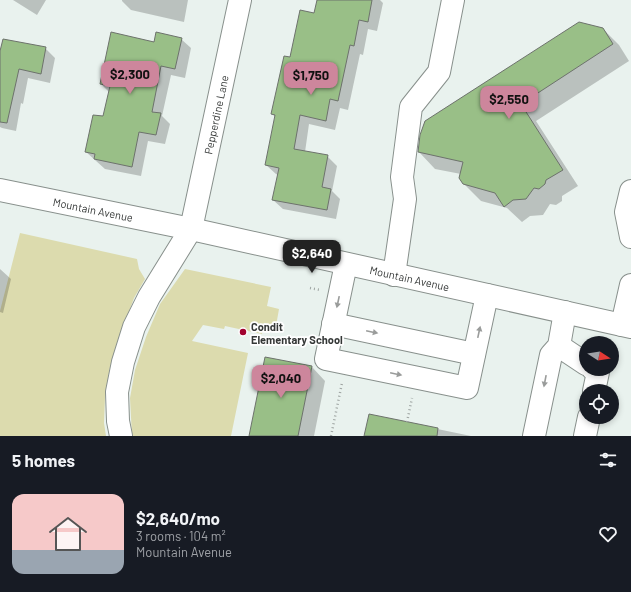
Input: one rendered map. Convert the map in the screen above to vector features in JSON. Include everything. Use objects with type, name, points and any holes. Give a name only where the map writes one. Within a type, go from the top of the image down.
[{"type":"main road","name":"Pepperdine Lane","points":[[191,230],[240,0]]},
{"type":"main road","points":[[394,275],[406,199],[402,177],[411,107],[439,72],[453,0]]},
{"type":"main road","name":"Mountain Avenue","points":[[0,190],[191,230],[627,326]]},
{"type":"main road","points":[[631,191],[626,212],[631,238]]},
{"type":"main road","points":[[121,436],[118,421],[117,392],[123,362],[134,327],[149,297],[191,230]]},
{"type":"main road","points":[[346,264],[326,359],[467,388],[487,295]]},
{"type":"main road","points":[[627,326],[631,285]]},
{"type":"main road","points":[[534,436],[551,355],[559,346],[565,312]]},
{"type":"main road","points":[[334,324],[474,354]]},
{"type":"main road","points":[[559,346],[579,359]]},
{"type":"main road","points":[[585,436],[588,424]]},
{"type":"path","points":[[331,436],[343,378]]},
{"type":"path","points":[[407,422],[413,393]]},
{"type":"green space","points":[[20,233],[137,259],[139,269],[145,279],[134,298],[110,367],[105,398],[104,423],[106,436],[0,436],[0,311]]},
{"type":"green space","points":[[185,269],[271,287],[267,306],[279,309],[276,326],[264,323],[262,334],[225,326],[224,329],[203,325],[192,341],[248,353],[231,436],[132,436],[130,398],[135,370],[146,337],[160,304]]},
{"type":"building","points":[[317,0],[372,0],[368,22],[359,20],[354,46],[350,45],[338,101],[330,99],[326,121],[300,115],[294,149],[328,155],[322,187],[331,189],[327,210],[272,200],[279,168],[265,165],[275,115],[271,114],[284,56],[290,57],[300,10],[314,13]]},
{"type":"building","points":[[579,22],[603,28],[613,44],[521,104],[563,170],[546,180],[545,184],[539,189],[534,188],[526,199],[513,200],[504,207],[495,193],[463,184],[459,178],[463,162],[418,152],[420,135],[425,121]]},
{"type":"building","points":[[111,32],[154,42],[156,32],[182,38],[175,69],[161,66],[152,112],[161,113],[156,135],[139,132],[132,167],[94,159],[95,154],[85,152],[93,115],[103,116],[110,86],[100,84]]},
{"type":"building","points":[[3,39],[46,47],[41,74],[19,69],[7,123],[0,122],[0,51]]},
{"type":"building","points":[[265,357],[312,366],[298,436],[249,436]]},
{"type":"building","points":[[369,414],[438,428],[437,436],[364,436]]},
{"type":"place","name":"Condit Elementary School","points":[[243,332]]}]
